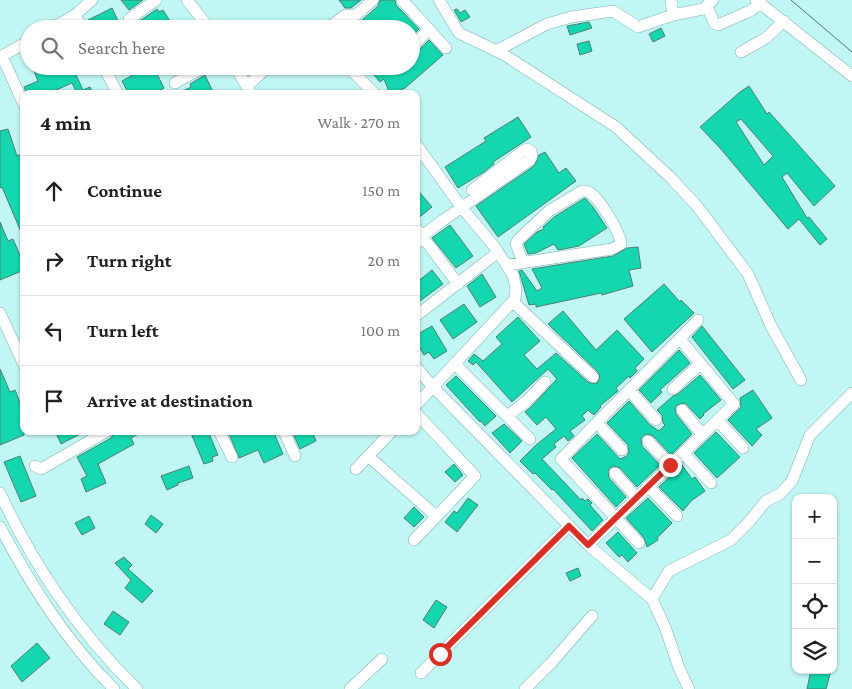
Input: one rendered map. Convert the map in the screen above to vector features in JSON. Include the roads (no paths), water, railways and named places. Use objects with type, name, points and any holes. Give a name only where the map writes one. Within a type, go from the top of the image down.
[{"type":"street","points":[[66,20],[92,0]]},
{"type":"street","points":[[129,19],[156,0]]},
{"type":"street","points":[[187,0],[203,20]]},
{"type":"street","points":[[339,20],[345,15],[356,15],[374,0]]},
{"type":"street","points":[[402,0],[446,48]]},
{"type":"street","points":[[439,0],[459,33],[496,51],[616,127],[670,177],[697,206],[748,274],[771,326],[801,380]]},
{"type":"street","points":[[671,0],[673,14]]},
{"type":"street","points":[[496,51],[547,24],[612,6],[638,27],[673,14],[703,9],[710,3],[714,23],[718,25],[750,11],[758,2],[852,76]]},
{"type":"street","points":[[75,15],[78,20]]},
{"type":"street","points":[[741,52],[766,38],[784,21]]},
{"type":"street","points":[[420,39],[430,30]]},
{"type":"street","points":[[20,46],[1,57],[20,97]]},
{"type":"street","points":[[108,75],[116,90]]},
{"type":"street","points":[[174,83],[189,75]]},
{"type":"street","points":[[240,75],[249,90],[262,75]]},
{"type":"street","points":[[356,75],[371,90]]},
{"type":"street","points":[[420,235],[530,160],[532,156],[531,151],[527,149],[523,151],[472,190]]},
{"type":"street","points":[[420,150],[462,208],[494,246],[513,275],[516,288],[513,302],[420,401]]},
{"type":"street","points":[[506,265],[612,249],[621,244],[620,234],[593,195],[587,191],[582,191],[548,211],[518,240],[516,244],[523,262]]},
{"type":"street","points":[[420,238],[458,284]]},
{"type":"street","points":[[420,313],[498,253]]},
{"type":"street","points":[[513,302],[593,377]]},
{"type":"street","points":[[1,320],[20,357]]},
{"type":"street","points":[[639,543],[561,459],[698,320]]},
{"type":"street","points":[[588,545],[734,404],[680,339]]},
{"type":"street","points":[[455,364],[530,439]]},
{"type":"street","points":[[673,389],[700,364]]},
{"type":"street","points":[[420,372],[588,545],[652,599],[689,689]]},
{"type":"street","points":[[507,416],[527,401],[545,382]]},
{"type":"street","points":[[630,390],[656,420]]},
{"type":"street","points":[[652,599],[669,571],[731,540],[766,501],[780,494],[792,481],[810,435],[852,393]]},
{"type":"street","points":[[682,410],[702,434]]},
{"type":"street","points":[[414,540],[475,476],[420,417]]},
{"type":"street","points":[[717,420],[742,448]]},
{"type":"street","points":[[597,422],[622,450]]},
{"type":"street","points":[[36,466],[41,469],[100,435]]},
{"type":"street","points":[[221,435],[232,458]]},
{"type":"street","points":[[286,435],[295,456]]},
{"type":"street","points":[[356,469],[388,435]]},
{"type":"street","points":[[648,441],[670,465]]},
{"type":"street","points":[[683,453],[711,483]]},
{"type":"street","points":[[368,456],[436,516]]},
{"type":"street","points":[[615,473],[636,498]]},
{"type":"street","points":[[648,486],[677,516]]},
{"type":"street","points":[[0,493],[28,546],[54,588],[90,639],[137,689]]},
{"type":"street","points":[[421,673],[569,526]]},
{"type":"street","points":[[0,527],[26,576],[67,635],[114,689]]},
{"type":"street","points":[[525,689],[552,662],[592,616]]},
{"type":"street","points":[[350,689],[382,659]]},
{"type":"tram line","points":[[791,0],[852,52]]}]
